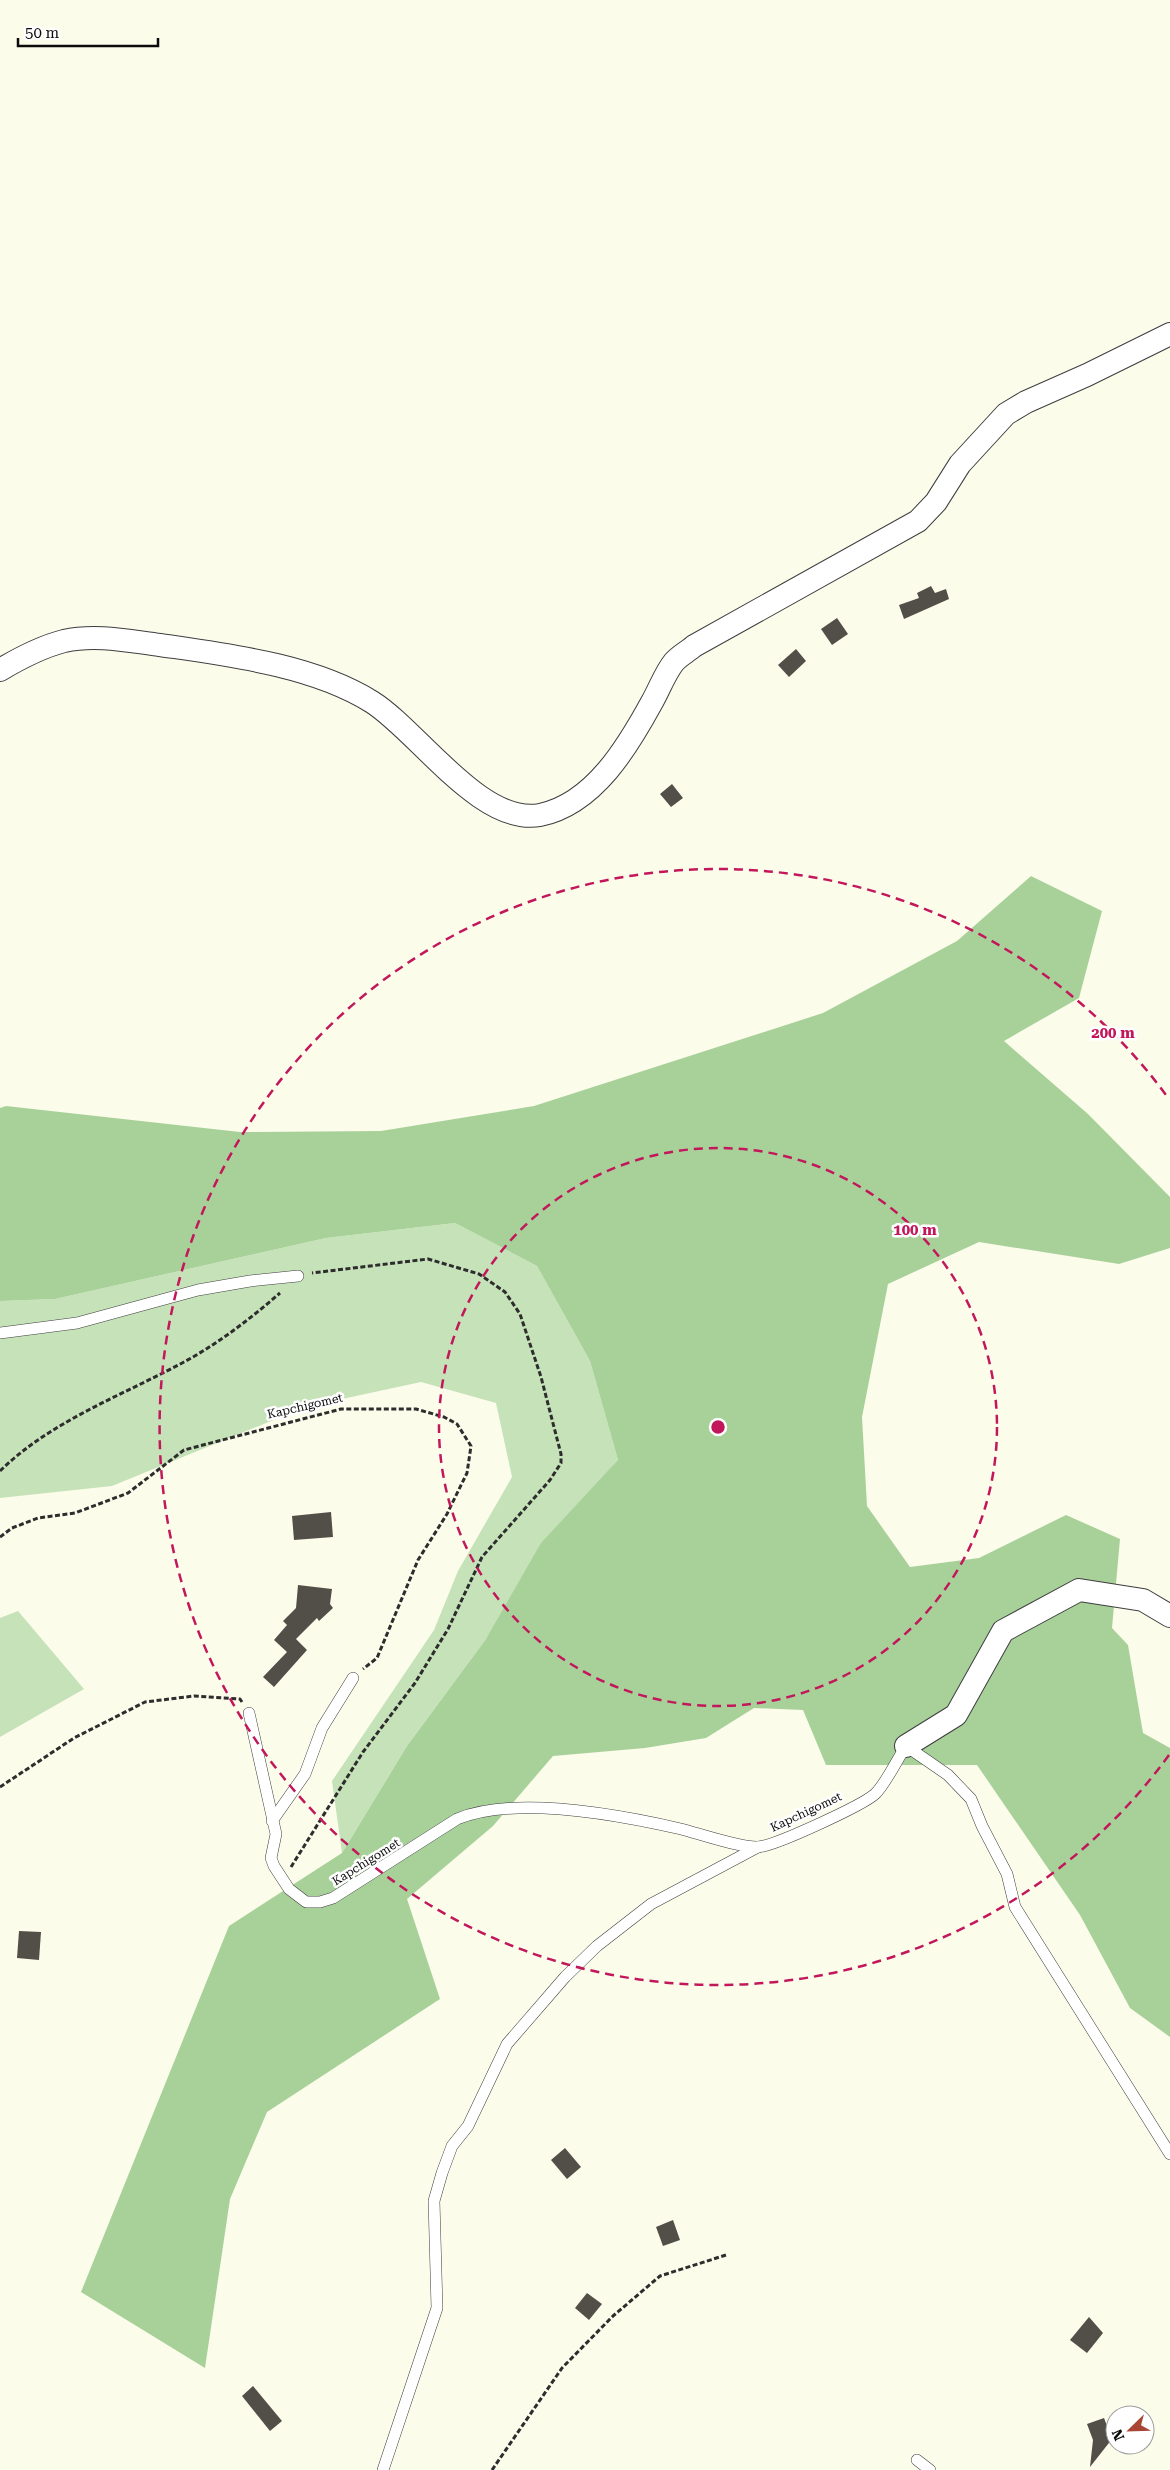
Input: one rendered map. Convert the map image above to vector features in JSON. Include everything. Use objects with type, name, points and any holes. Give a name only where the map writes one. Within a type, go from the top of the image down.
[{"type":"street","points":[[0,670],[25,655],[65,641],[102,638],[187,649],[279,666],[330,681],[372,702],[408,732],[463,786],[517,815],[541,814],[578,798],[594,784],[630,742],[674,663],[694,646],[918,521],[936,502],[960,464],[1006,414],[1026,402],[1087,375],[1170,334]]},
{"type":"street","points":[[906,1746],[956,1715],[1003,1631],[1078,1590],[1143,1600],[1170,1616]]},
{"type":"lane","points":[[0,1333],[77,1323],[198,1290],[250,1280],[298,1276]]},
{"type":"lane","points":[[272,1822],[306,1774],[322,1728],[353,1678]]},
{"type":"lane","name":"Kapchigomet","points":[[249,1713],[276,1834],[271,1858],[289,1889],[306,1902],[320,1902],[334,1898],[457,1819],[474,1812],[492,1808],[564,1810],[618,1816],[758,1847],[787,1838],[875,1794],[906,1746]]},
{"type":"lane","points":[[906,1746],[948,1775],[971,1799],[982,1826],[1008,1874],[1016,1907],[1170,2154]]},
{"type":"lane","points":[[383,2470],[436,2308],[434,2201],[442,2173],[452,2146],[468,2126],[507,2044],[565,1977],[597,1946],[651,1904],[758,1847]]},
{"type":"lane","points":[[917,2460],[930,2470]]},
{"type":"path","points":[[0,1471],[43,1436],[185,1362],[248,1320],[298,1276],[334,1269],[428,1259],[479,1274],[505,1292],[520,1314],[540,1376],[561,1454],[560,1463],[550,1480],[482,1557],[448,1630],[415,1683],[363,1752],[283,1880]]},
{"type":"path","name":"Kapchigomet","points":[[0,1537],[12,1528],[38,1518],[76,1513],[128,1494],[184,1450],[340,1409],[416,1409],[444,1417],[457,1424],[471,1446],[467,1473],[447,1514],[418,1560],[377,1658],[353,1678]]},
{"type":"path","points":[[0,1787],[74,1738],[145,1702],[194,1696],[240,1699],[249,1713]]},
{"type":"path","points":[[492,2470],[562,2368],[613,2316],[660,2276],[726,2255]]},
{"type":"green space","points":[[1031,876],[1102,911],[1079,998],[1004,1041],[1088,1114],[1170,1197],[1170,1248],[1119,1264],[979,1242],[888,1284],[862,1417],[867,1506],[910,1567],[979,1558],[1066,1515],[1120,1539],[1112,1628],[1128,1645],[1143,1733],[1170,1748],[1170,2037],[1130,2008],[1080,1915],[977,1765],[826,1765],[803,1710],[754,1708],[706,1738],[645,1748],[553,1756],[493,1826],[407,1899],[440,1999],[267,2112],[230,2199],[205,2368],[81,2292],[229,1926],[342,1853],[407,1746],[486,1639],[541,1543],[618,1460],[590,1361],[537,1266],[455,1223],[326,1238],[55,1299],[0,1301],[0,1108],[6,1106],[240,1132],[381,1131],[534,1106],[823,1013],[957,941]]},
{"type":"green space","points":[[455,1223],[537,1266],[590,1361],[618,1460],[407,1746],[342,1853],[332,1781],[434,1630],[458,1571],[512,1477],[496,1403],[421,1382],[305,1407],[112,1486],[0,1498],[0,1301],[55,1299],[326,1238]]},
{"type":"green space","points":[[18,1611],[84,1689],[0,1737],[0,1618]]},
{"type":"building","points":[[931,586],[935,593],[946,589],[949,599],[904,619],[899,605],[919,598],[917,593]]},
{"type":"building","points":[[837,618],[848,634],[832,645],[821,629]]},
{"type":"building","points":[[796,649],[806,661],[789,677],[778,665]]},
{"type":"building","points":[[672,784],[683,798],[671,807],[660,794]]},
{"type":"building","points":[[331,1512],[333,1537],[294,1540],[292,1516]]},
{"type":"building","points":[[298,1585],[332,1589],[330,1604],[333,1608],[319,1621],[317,1618],[296,1639],[307,1650],[274,1687],[263,1677],[287,1652],[274,1640],[287,1625],[283,1621],[296,1608]]},
{"type":"building","points":[[19,1931],[41,1932],[39,1960],[17,1958]]},
{"type":"building","points":[[565,2148],[581,2167],[567,2179],[551,2160]]},
{"type":"building","points":[[673,2220],[680,2240],[663,2246],[656,2227]]},
{"type":"building","points":[[587,2293],[602,2304],[589,2320],[575,2308]]},
{"type":"building","points":[[1089,2317],[1103,2333],[1087,2353],[1070,2340]]},
{"type":"building","points":[[253,2386],[282,2421],[270,2431],[242,2396]]},
{"type":"building","points":[[1104,2418],[1105,2421],[1105,2448],[1090,2467],[1093,2440],[1087,2424]]}]
